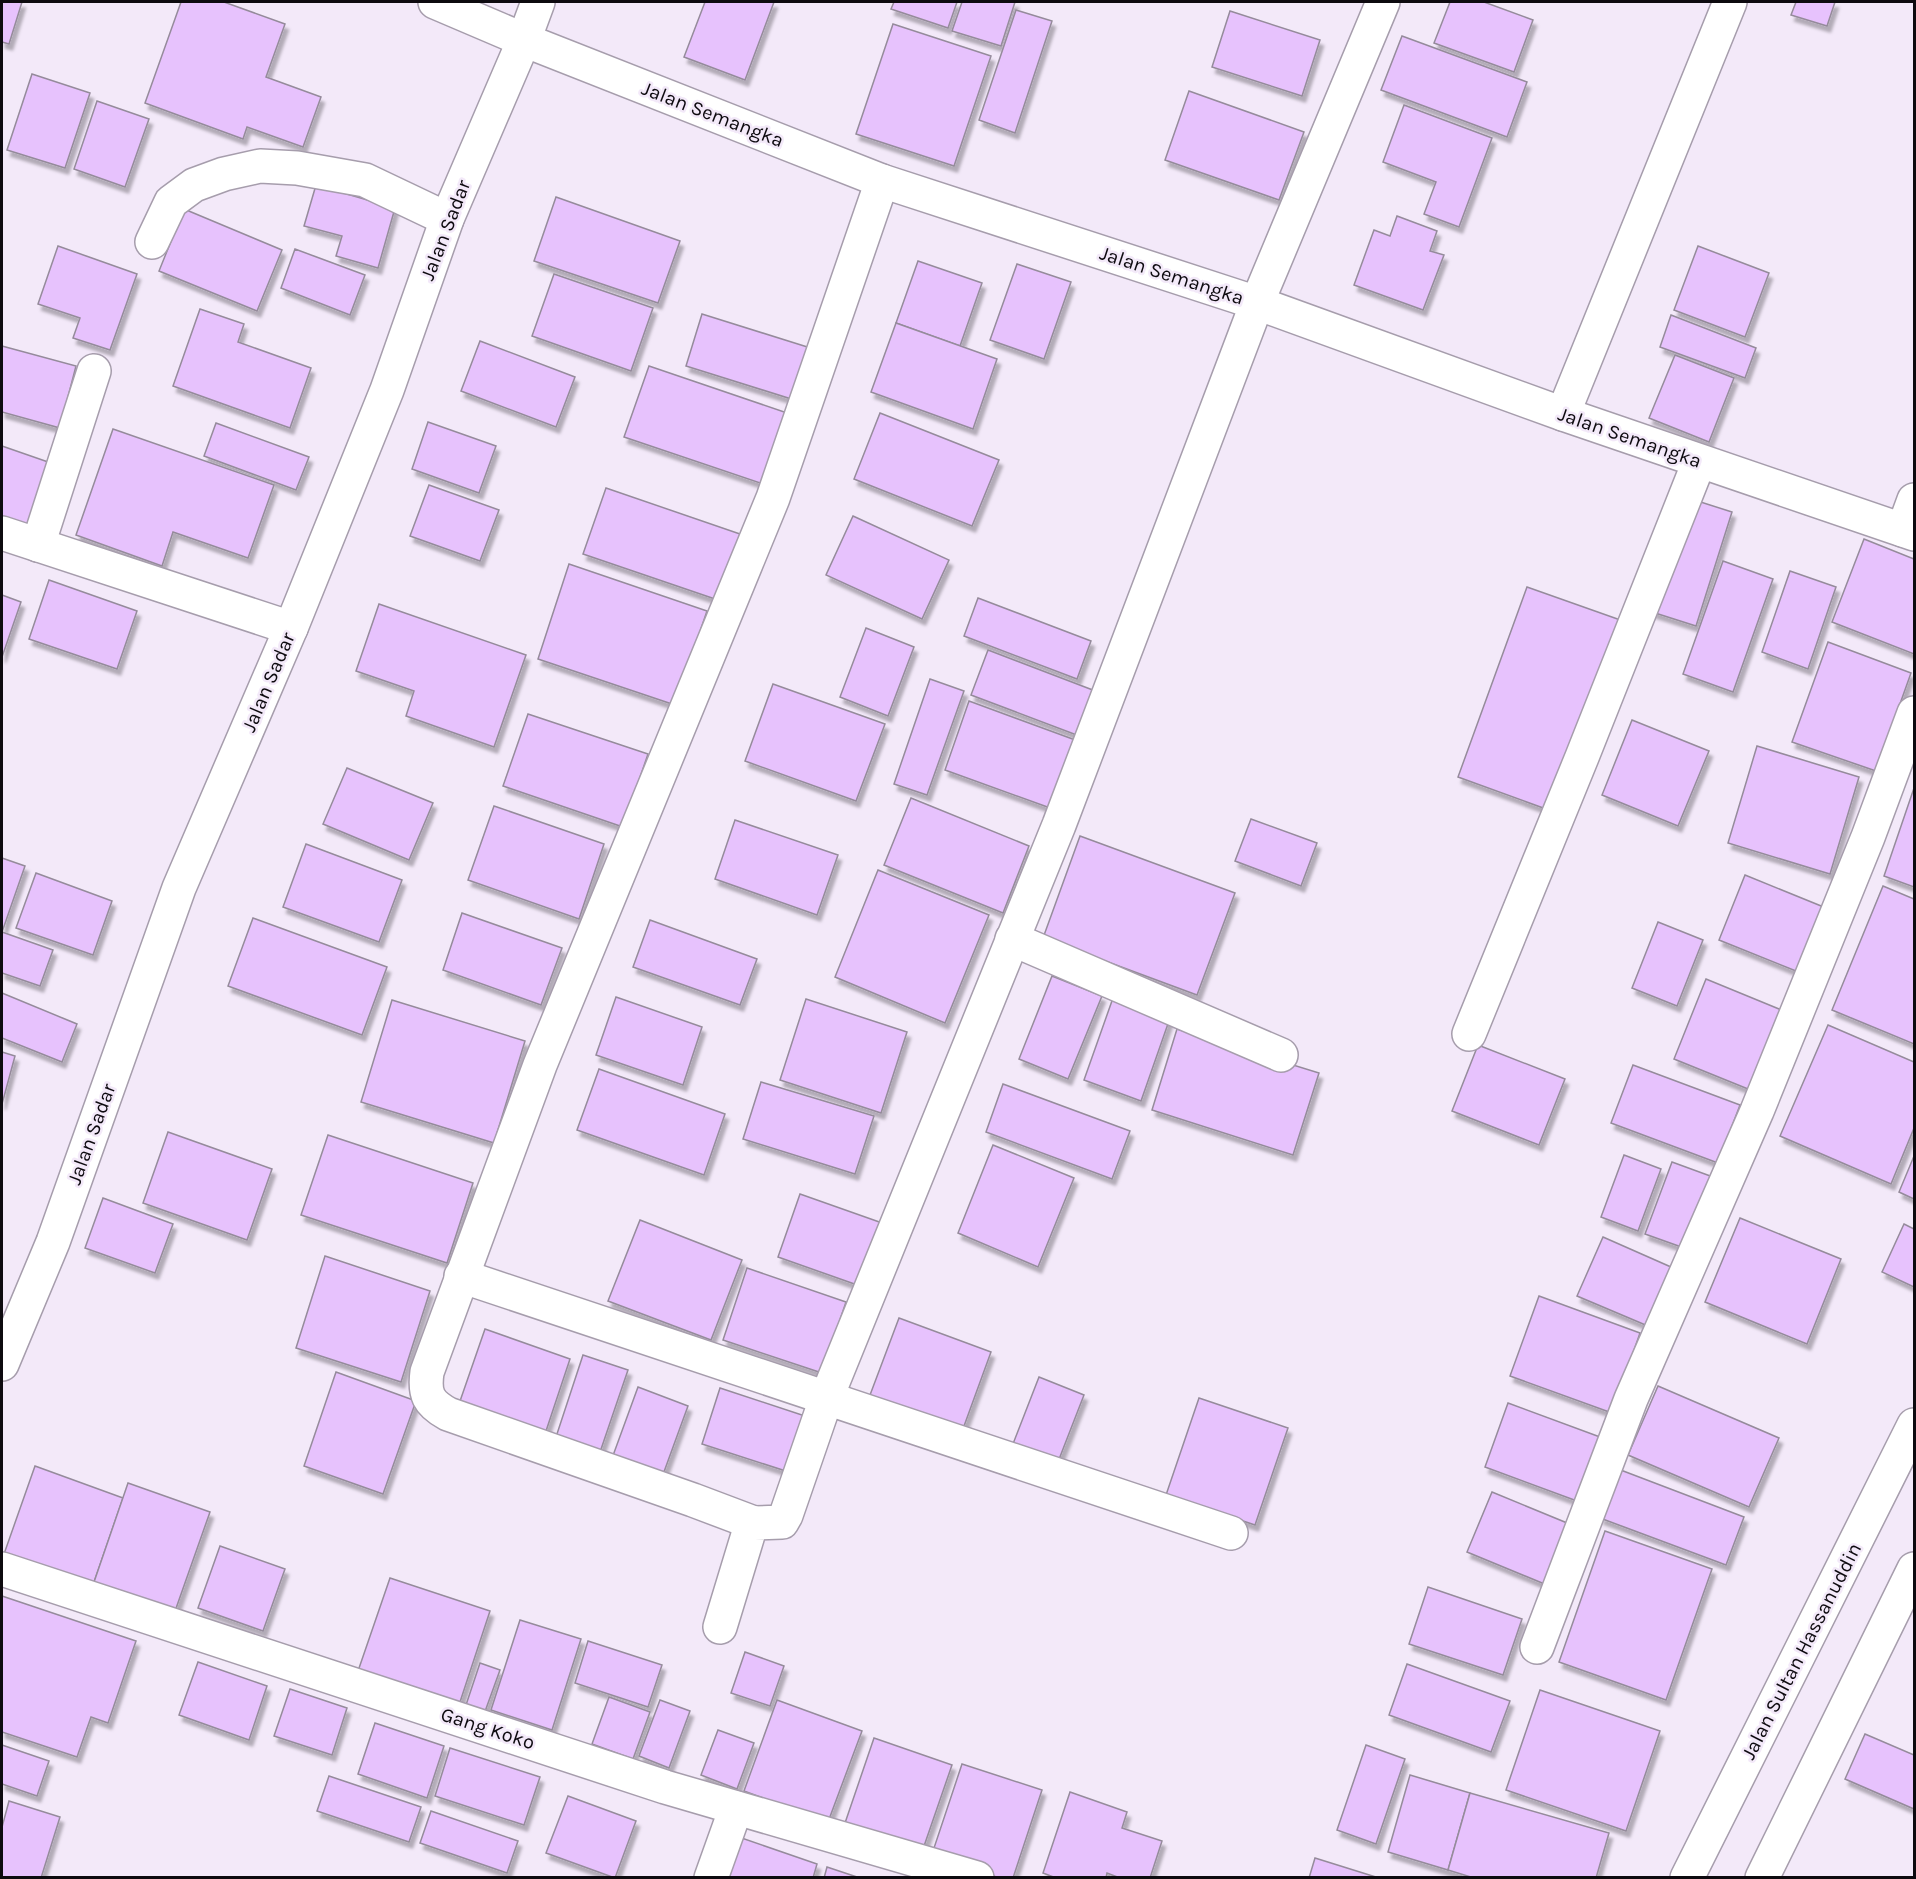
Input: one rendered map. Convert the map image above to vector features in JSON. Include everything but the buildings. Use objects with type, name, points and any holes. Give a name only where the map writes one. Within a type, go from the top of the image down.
[{"type":"street","name":"Jalan Semangka","points":[[435,2],[524,40],[882,181],[1257,303],[1700,462],[1911,521]]},
{"type":"street","name":"Jalan Sadar","points":[[2,1364],[53,1242],[179,888],[291,628],[387,390],[447,219],[538,2]]},
{"type":"street","points":[[882,181],[773,498],[540,1065],[427,1372],[428,1397],[436,1407],[448,1414],[754,1523],[782,1522],[826,1399],[1059,825],[1257,303],[1383,2]]},
{"type":"street","points":[[1563,414],[1730,2]]},
{"type":"street","points":[[152,242],[171,202],[194,185],[224,174],[260,166],[297,168],[365,180],[447,219]]},
{"type":"street","points":[[38,545],[94,371]]},
{"type":"street","points":[[1469,1034],[1700,462]]},
{"type":"street","points":[[2,533],[291,628]]},
{"type":"street","points":[[1537,1647],[1631,1399],[1757,1111],[1868,837],[1914,713]]},
{"type":"street","points":[[1012,939],[1281,1055]]},
{"type":"street","points":[[461,1276],[1231,1533]]},
{"type":"street","name":"Jalan Sultan Hassanuddin","points":[[1687,1878],[1914,1425]]},
{"type":"street","points":[[720,1627],[751,1526],[754,1523]]},
{"type":"street","name":"Gang Koko","points":[[2,1569],[665,1787],[977,1878]]},
{"type":"street","points":[[1762,1878],[1914,1569]]},
{"type":"street","points":[[711,1878],[736,1808]]}]
